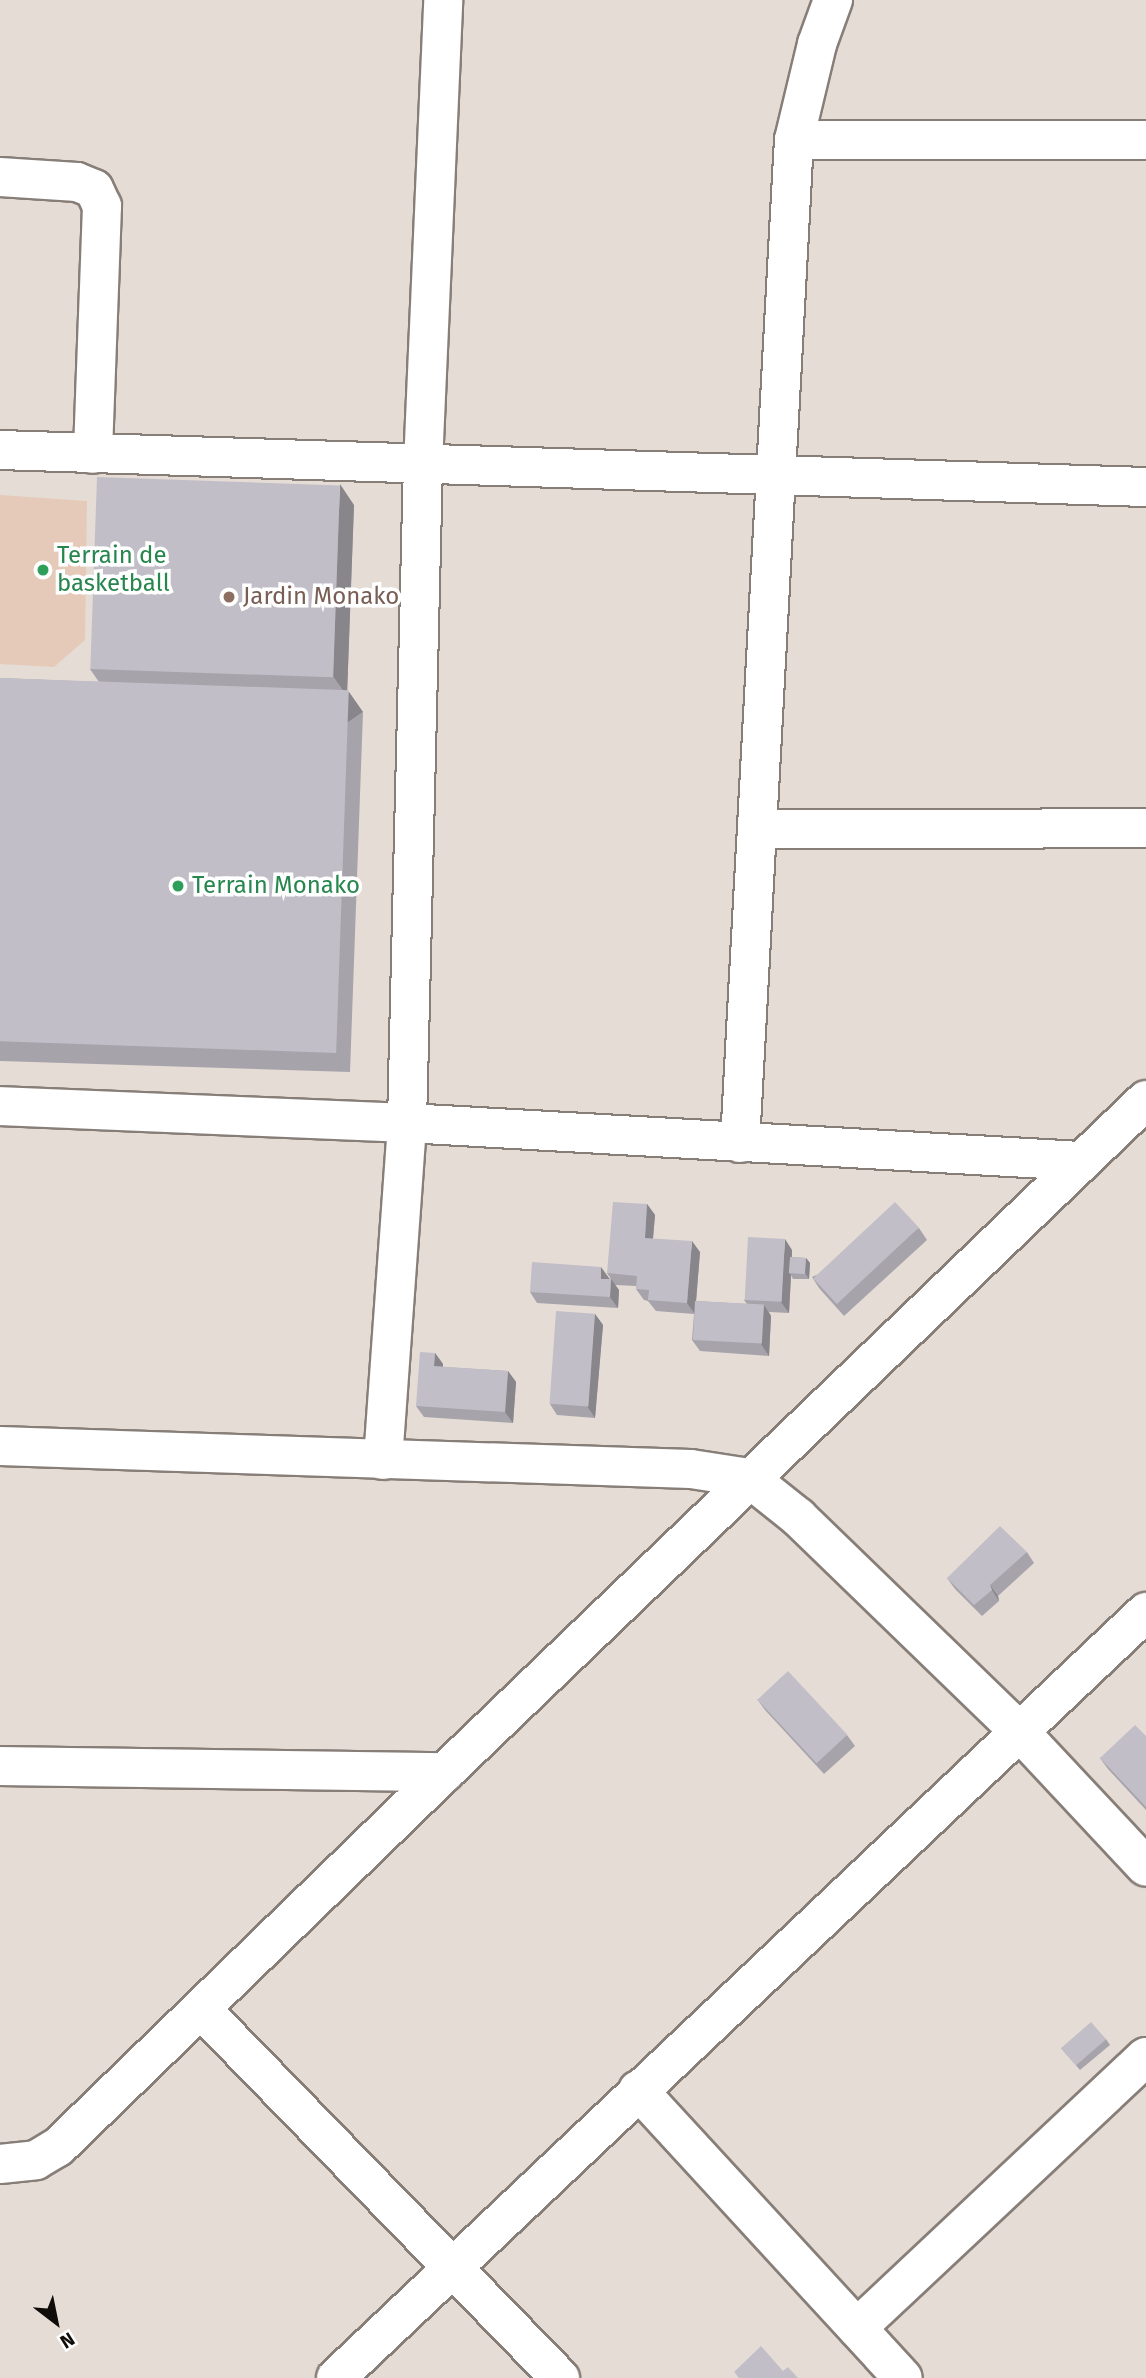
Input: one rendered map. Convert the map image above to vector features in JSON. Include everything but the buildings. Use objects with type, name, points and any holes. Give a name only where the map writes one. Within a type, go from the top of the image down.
[{"type":"street","points":[[383,1460],[407,1123],[423,465],[443,0]]},
{"type":"street","points":[[740,1143],[794,140],[817,44],[833,0]]},
{"type":"street","points":[[794,140],[1146,139]]},
{"type":"street","points":[[0,177],[77,182],[94,189],[102,206],[93,454]]},
{"type":"street","points":[[0,450],[1146,487]]},
{"type":"street","points":[[757,829],[1146,828]]},
{"type":"street","points":[[0,2164],[36,2160],[58,2147],[749,1478],[1146,1100]]},
{"type":"street","points":[[0,1106],[407,1123],[1080,1161]]},
{"type":"street","points":[[0,1446],[691,1469],[749,1478],[797,1517],[1018,1730],[1146,1867]]},
{"type":"street","points":[[336,2378],[1018,1730],[1146,1612]]},
{"type":"street","points":[[0,1766],[445,1772]]},
{"type":"street","points":[[201,2009],[454,2266],[560,2378]]},
{"type":"street","points":[[857,2328],[1146,2057]]},
{"type":"street","points":[[638,2090],[903,2378]]},
{"type":"shaded area","name":"Terrain de basketball","points":[[0,495],[87,501],[85,640],[54,667],[0,664]]},
{"type":"place","name":"Terrain de basketball","points":[[43,570]]},
{"type":"place","name":"Jardin Monako","points":[[229,597]]},
{"type":"place","name":"Terrain Monako","points":[[178,886]]}]
